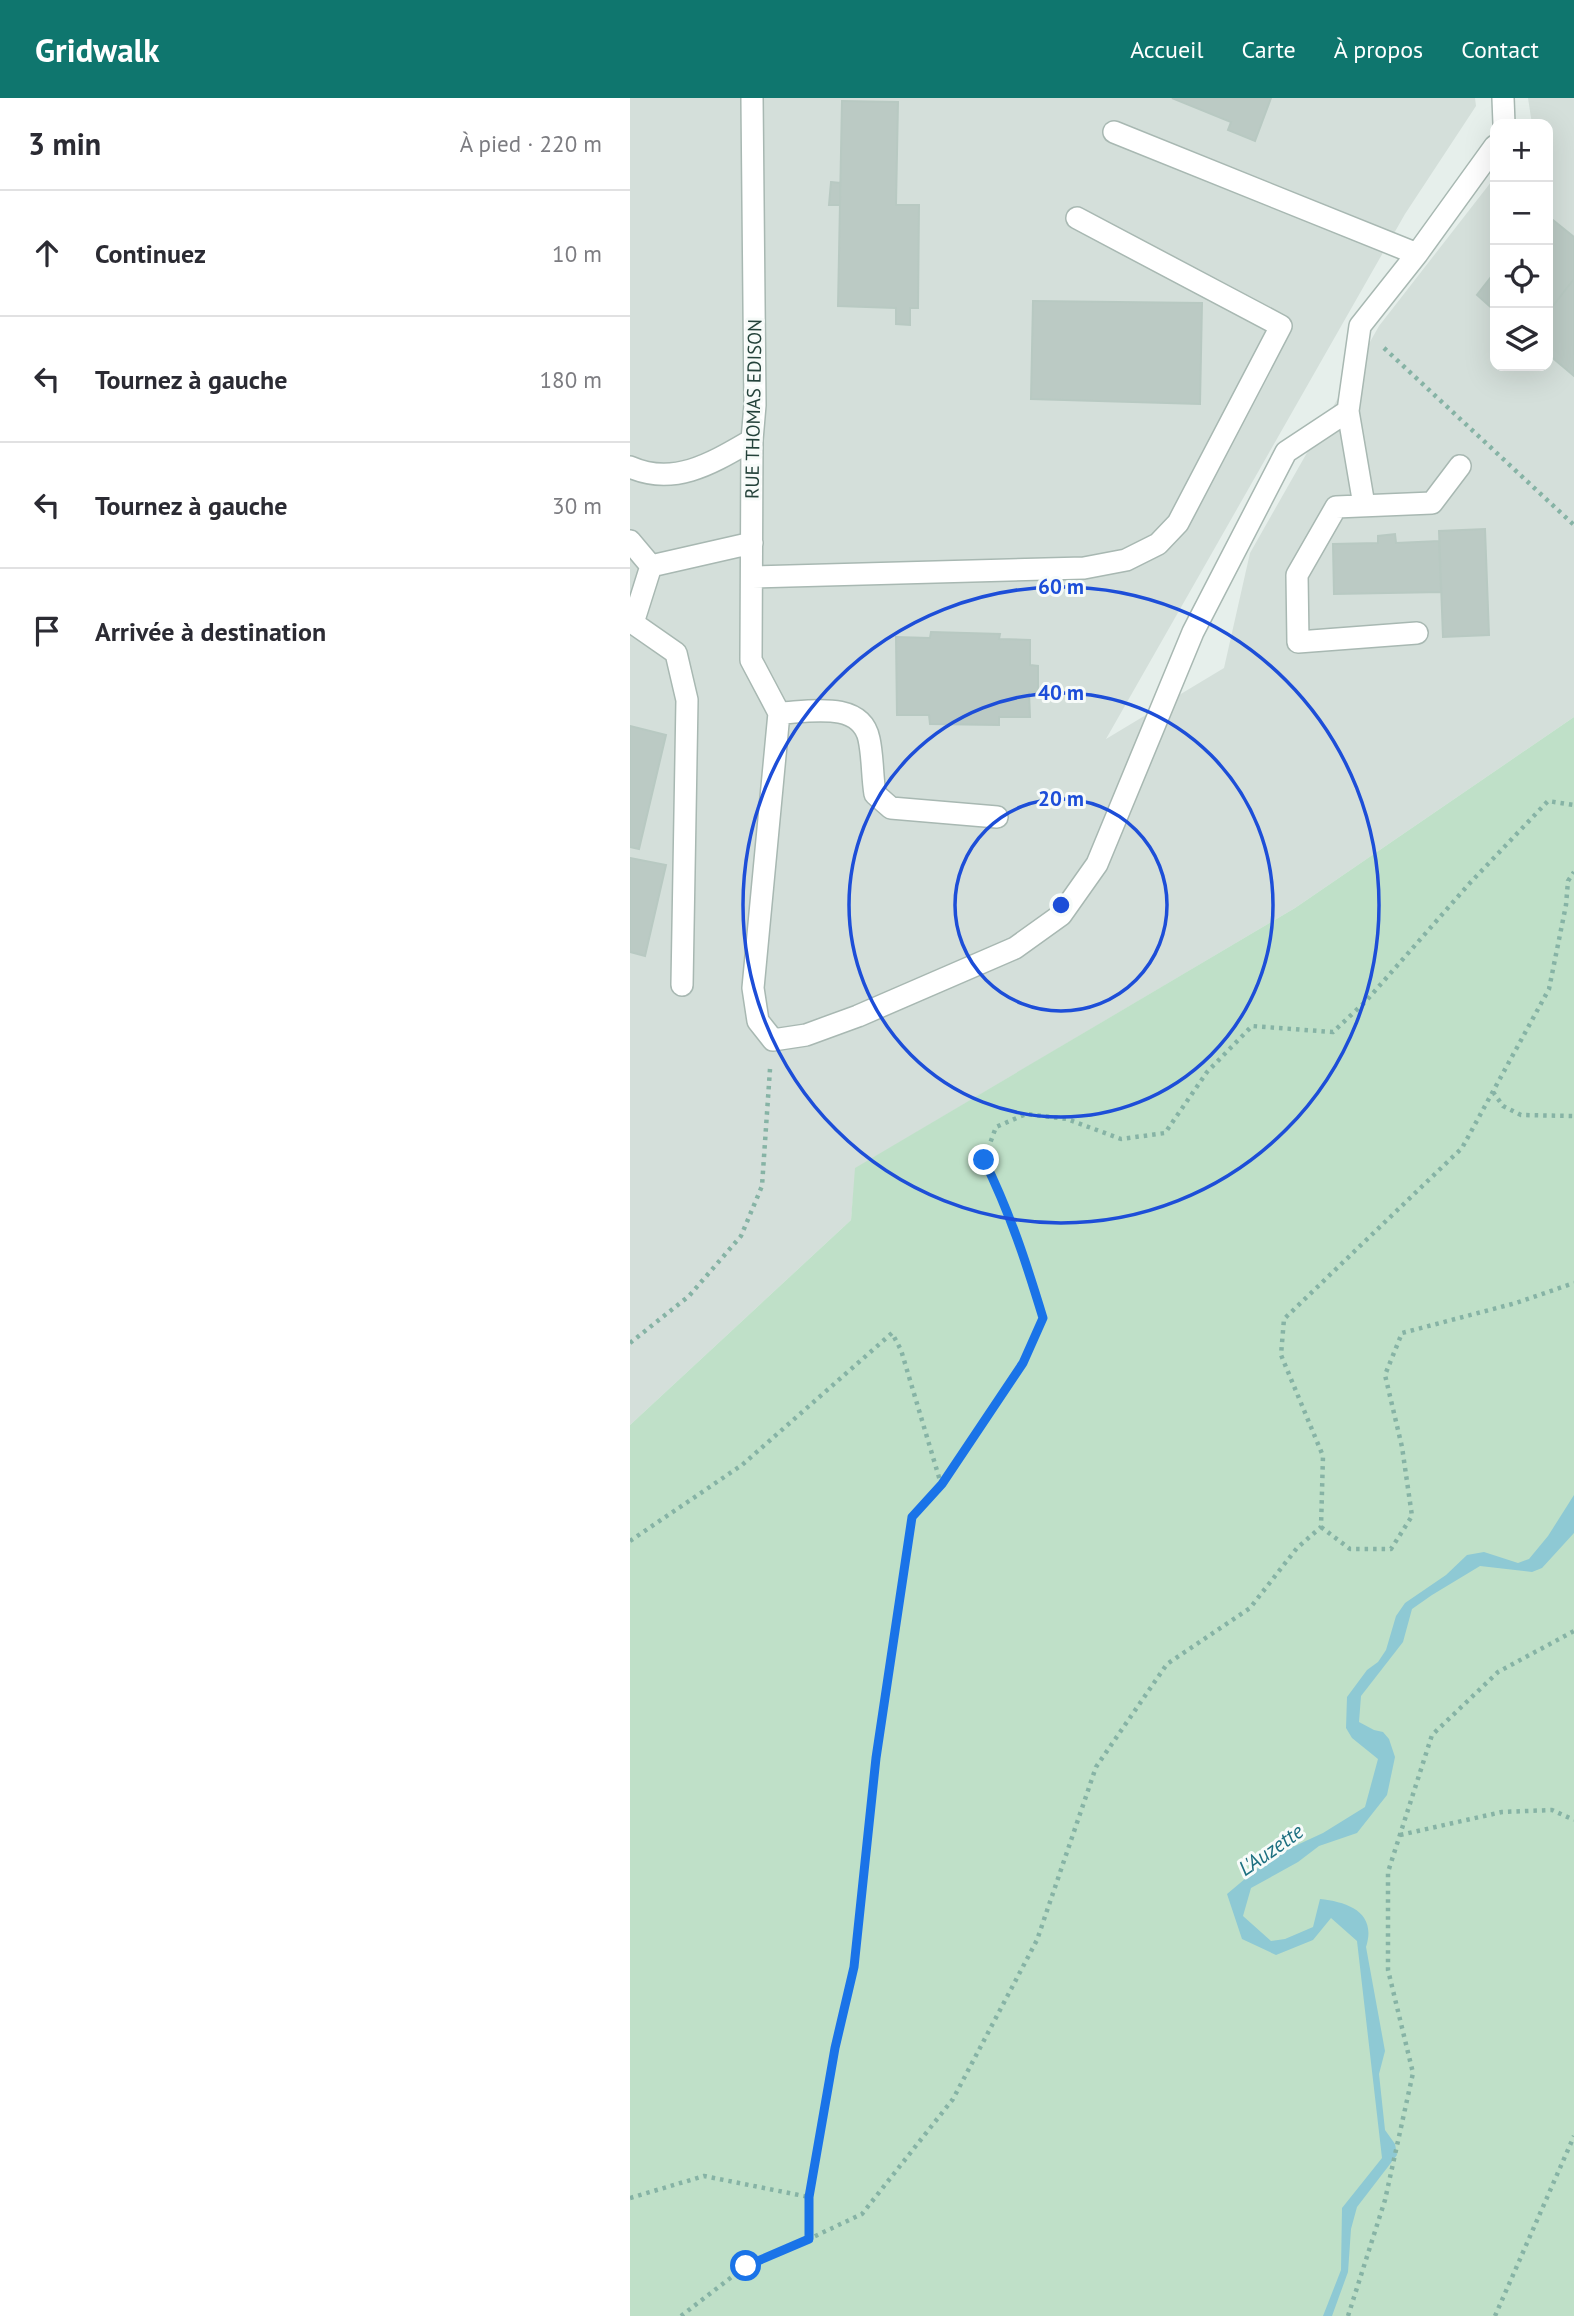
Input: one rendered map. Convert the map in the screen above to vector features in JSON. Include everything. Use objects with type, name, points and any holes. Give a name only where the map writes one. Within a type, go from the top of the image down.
[{"type":"street","name":"RUE THOMAS EDISON","points":[[752,98],[755,391],[752,440],[751,660],[779,713]]},
{"type":"street","points":[[1503,98],[1504,119]]},
{"type":"street","points":[[1114,132],[1417,254]]},
{"type":"street","points":[[1364,505],[1348,411],[1360,326],[1417,254],[1490,153]]},
{"type":"street","points":[[752,577],[1084,568],[1126,560],[1158,544],[1178,523],[1280,326],[1077,218]]},
{"type":"street","points":[[997,817],[891,808],[874,794],[869,736],[863,723],[851,715],[838,712],[779,713],[753,988],[758,1021],[773,1040],[806,1035],[858,1016],[1015,947],[1061,915],[1097,864],[1193,632],[1286,452],[1348,411]]},
{"type":"street","points":[[630,467],[642,473],[665,476],[693,472],[752,440]]},
{"type":"street","points":[[1417,633],[1298,642],[1297,575],[1336,507],[1432,503],[1460,466]]},
{"type":"street","points":[[630,541],[651,566]]},
{"type":"street","points":[[651,566],[752,543]]},
{"type":"street","points":[[651,566],[631,624],[676,653],[687,700],[682,985]]},
{"type":"path","points":[[1360,326],[1574,525]]},
{"type":"path","points":[[809,2239],[809,2197],[835,2048],[854,1967],[876,1758],[912,1517],[942,1484],[1023,1363],[1043,1318],[1010,1216],[984,1160],[996,1126],[1026,1114],[1067,1119],[1121,1139],[1165,1133],[1207,1072],[1252,1026],[1333,1032],[1366,1002],[1469,884],[1548,802],[1574,805]]},
{"type":"path","points":[[681,2316],[746,2266],[863,2214],[953,2099],[1037,1940],[1096,1767],[1167,1664],[1250,1608],[1297,1548],[1321,1527],[1323,1456],[1281,1355],[1284,1319],[1462,1148],[1549,989],[1566,905],[1568,881],[1574,872]]},
{"type":"path","points":[[630,1343],[689,1296],[741,1236],[762,1186],[773,1040]]},
{"type":"path","points":[[1493,1092],[1503,1106],[1521,1115],[1574,1116]]},
{"type":"path","points":[[1321,1527],[1350,1549],[1391,1549],[1412,1516],[1402,1447],[1385,1375],[1402,1333],[1516,1303],[1574,1283]]},
{"type":"path","points":[[630,1541],[741,1465],[892,1333],[901,1350],[942,1484]]},
{"type":"path","points":[[1348,2316],[1385,2200],[1413,2073],[1388,1970],[1388,1872],[1399,1835],[1432,1735],[1498,1672],[1574,1631]]},
{"type":"path","points":[[1399,1835],[1502,1811],[1552,1810],[1574,1820]]},
{"type":"path","points":[[1495,2316],[1574,2136]]},
{"type":"path","points":[[630,2198],[704,2176],[809,2197]]},
{"type":"shaded area","points":[[630,98],[1475,98],[1476,106],[1405,214],[1106,739],[1224,668],[1250,553],[1379,326],[1490,183],[1490,371],[1553,371],[1553,119],[1531,119],[1528,98],[1574,98],[1574,717],[1295,908],[856,1168],[851,1220],[630,1425]]},
{"type":"green space","points":[[1574,717],[1574,2316],[630,2316],[630,1425],[851,1220],[855,1168],[1295,908]]},
{"type":"water","points":[[1574,1495],[1574,1533],[1542,1568],[1532,1572],[1480,1566],[1412,1609],[1403,1642],[1361,1696],[1359,1722],[1383,1732],[1389,1739],[1395,1757],[1387,1795],[1357,1833],[1319,1846],[1298,1862],[1251,1888],[1243,1916],[1271,1941],[1285,1939],[1313,1927],[1320,1899],[1341,1903],[1358,1911],[1368,1926],[1366,1947],[1385,2051],[1379,2074],[1385,2130],[1395,2144],[1397,2155],[1357,2207],[1351,2229],[1348,2272],[1332,2316],[1323,2316],[1341,2270],[1342,2208],[1382,2158],[1357,1941],[1331,1918],[1313,1940],[1276,1955],[1242,1939],[1227,1894],[1271,1857],[1323,1833],[1365,1807],[1378,1759],[1352,1738],[1346,1728],[1347,1697],[1386,1650],[1396,1616],[1405,1603],[1446,1575],[1467,1555],[1484,1552],[1518,1563],[1529,1559],[1548,1536]]},
{"type":"building","points":[[1172,98],[1271,98],[1255,141],[1228,130],[1231,122]]},
{"type":"building","points":[[842,101],[898,102],[896,205],[919,205],[918,308],[910,308],[910,325],[896,324],[896,308],[838,306]]},
{"type":"building","points":[[831,182],[840,183],[840,205],[829,205]]},
{"type":"building","points":[[1553,220],[1574,237],[1574,279],[1553,306]]},
{"type":"building","points":[[1490,278],[1490,307],[1477,295]]},
{"type":"building","points":[[1574,279],[1574,376],[1553,358],[1553,306]]},
{"type":"building","points":[[1033,301],[1202,303],[1200,404],[1031,399]]},
{"type":"building","points":[[1485,529],[1489,635],[1443,637],[1439,531]]},
{"type":"building","points":[[1395,534],[1396,543],[1439,541],[1441,592],[1334,594],[1333,544],[1378,543],[1378,536]]},
{"type":"building","points":[[931,632],[1000,634],[999,639],[1030,640],[1030,665],[1038,666],[1038,692],[1029,692],[1030,717],[999,717],[999,725],[930,724],[929,715],[897,715],[896,637],[930,638]]},
{"type":"building","points":[[630,726],[666,735],[639,849],[630,847]]},
{"type":"building","points":[[630,858],[666,865],[645,956],[630,952]]},
{"type":"route","points":[[746,2266],[809,2239],[809,2197],[835,2048],[854,1967],[876,1758],[912,1517],[942,1484],[1023,1363],[1043,1318],[1006,1205],[984,1160]]},
{"type":"water label","name":"L'Auzette","points":[[1271,1850]]}]
